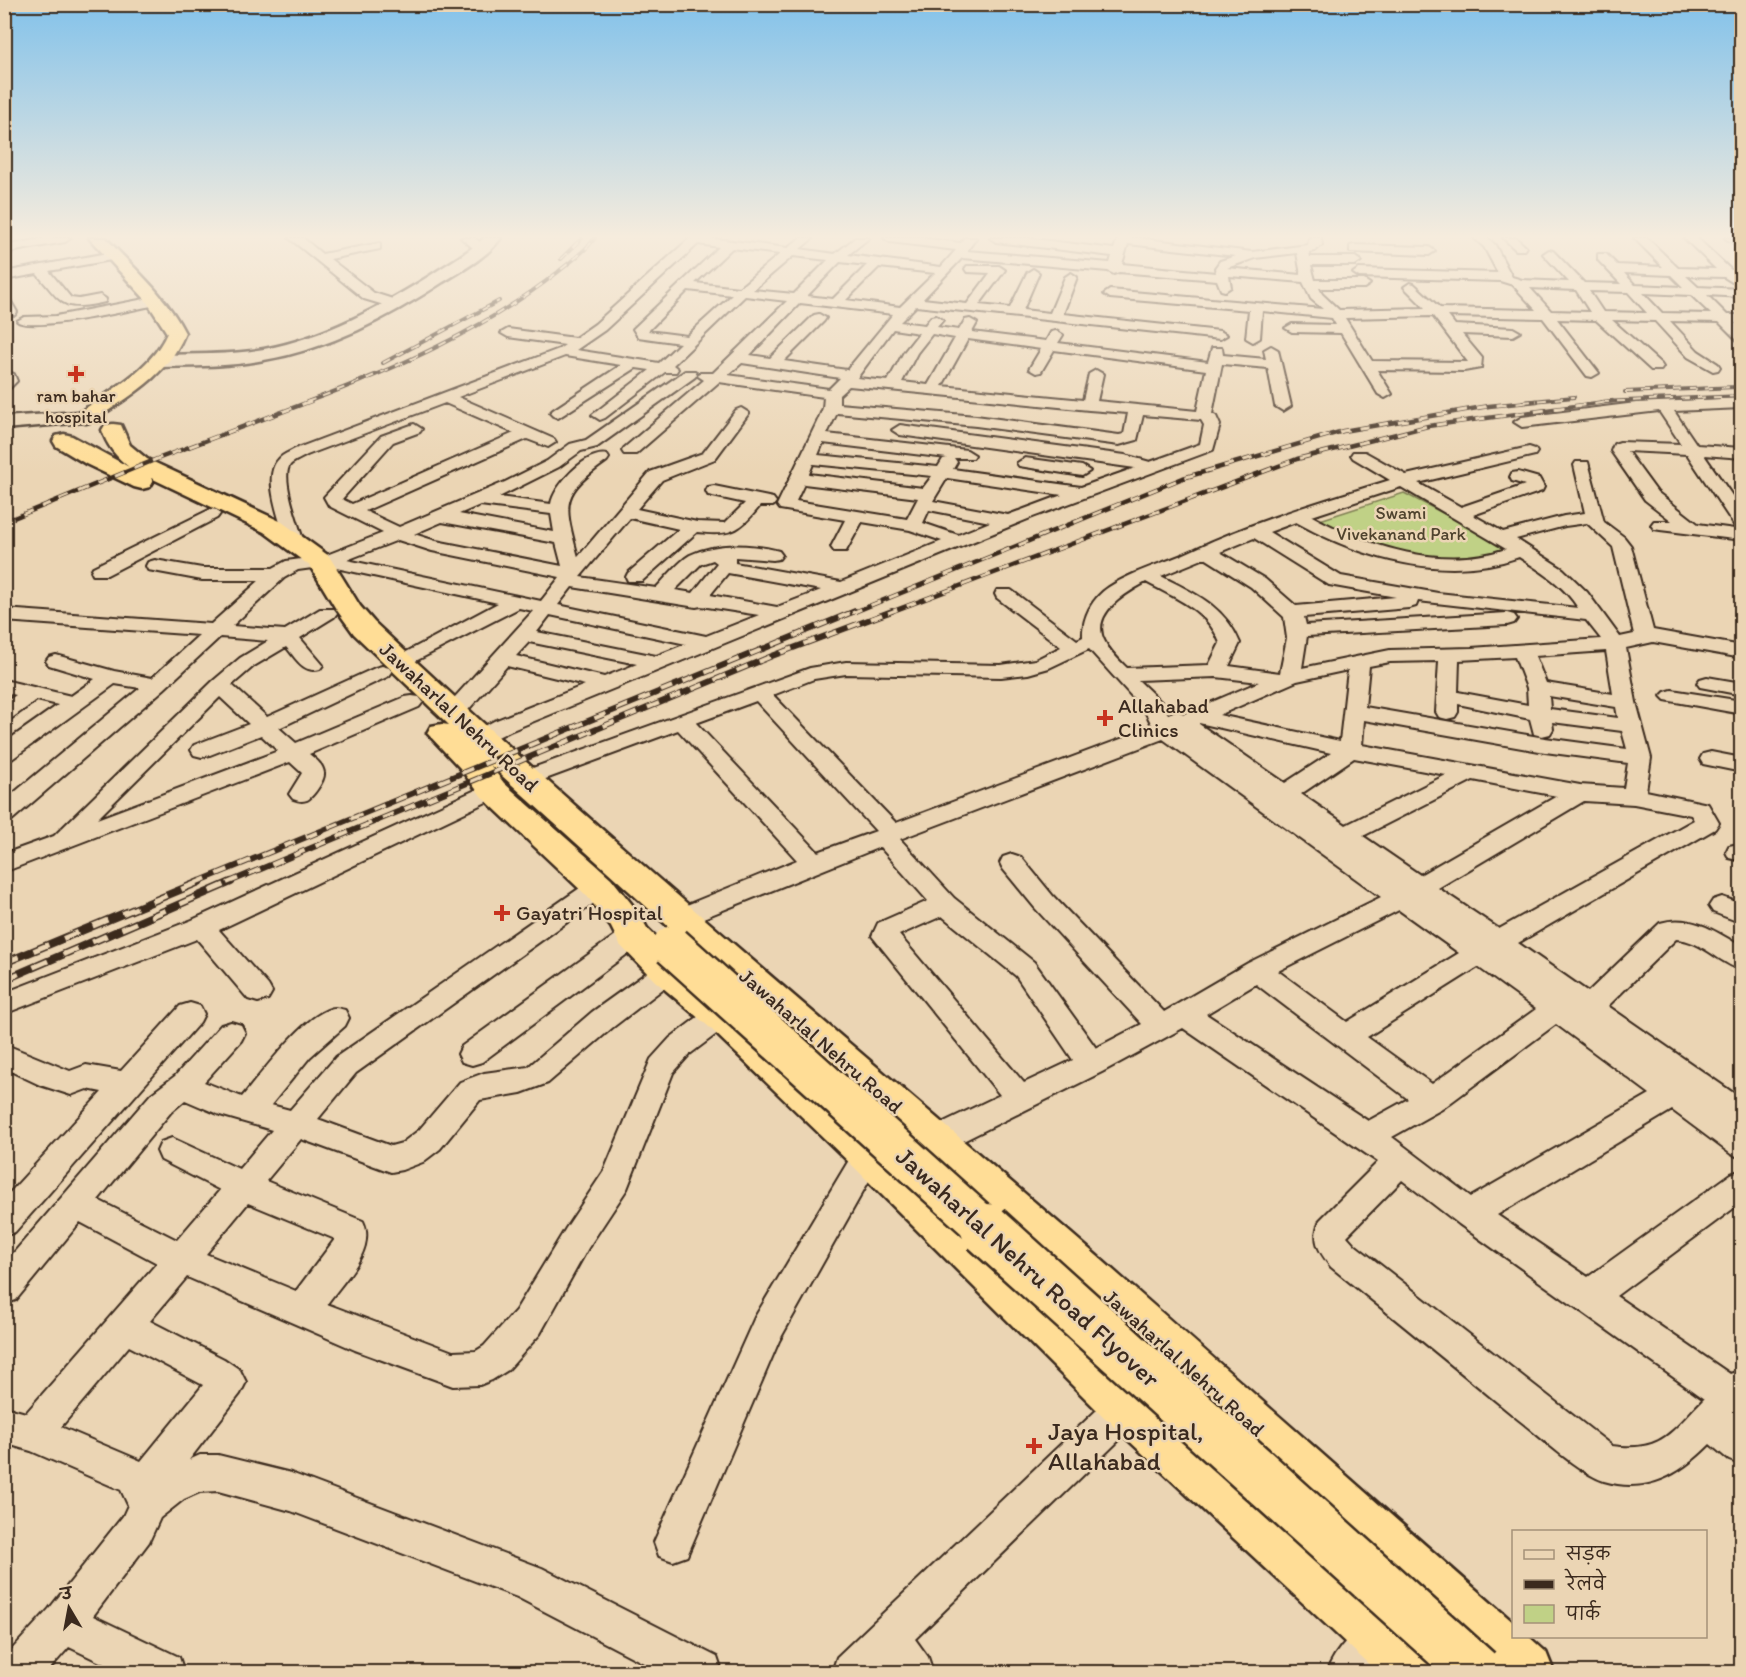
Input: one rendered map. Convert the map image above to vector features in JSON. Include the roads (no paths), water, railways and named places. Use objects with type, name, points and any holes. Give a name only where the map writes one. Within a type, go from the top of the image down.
[{"type":"highway","points":[[71,428],[86,440],[114,425],[168,361],[176,333],[166,316]]},
{"type":"highway","points":[[71,428],[193,341],[190,320],[186,316]]},
{"type":"highway","points":[[71,428],[107,416],[114,425]]},
{"type":"highway","name":"Jawaharlal Nehru Road","points":[[114,425],[116,443],[139,465],[273,527],[349,609],[392,667],[412,702],[469,744],[656,938],[721,1015],[869,1154],[1382,1660]]},
{"type":"highway","name":"Jawaharlal Nehru Road","points":[[71,428],[94,459],[270,541],[282,551],[303,561],[327,613],[357,648],[392,667],[453,713],[469,744]]},
{"type":"highway","name":"Jawaharlal Nehru Road","points":[[509,785],[599,887],[656,938],[934,1141],[1526,1672]]},
{"type":"highway","name":"Jawaharlal Nehru Road Flyover","points":[[656,938],[1477,1672]]},
{"type":"street","points":[[168,361],[206,361],[276,353],[307,343],[367,316]]},
{"type":"street","points":[[303,561],[278,476],[282,465],[301,452],[564,352],[579,343],[609,316]]},
{"type":"street","points":[[654,316],[640,329],[643,334],[691,341]]},
{"type":"street","points":[[600,415],[663,367],[717,316]]},
{"type":"street","points":[[630,451],[739,358],[781,316]]},
{"type":"street","points":[[786,505],[818,438],[829,407],[849,378],[900,316]]},
{"type":"street","points":[[893,385],[911,352],[940,316]]},
{"type":"street","points":[[933,389],[971,316]]},
{"type":"street","points":[[1045,316],[1060,318],[1105,335],[1152,343],[1215,363],[1273,357],[1282,406]]},
{"type":"street","points":[[1105,335],[1107,316]]},
{"type":"street","points":[[1152,343],[1158,316]]},
{"type":"street","points":[[1253,338],[1255,316]]},
{"type":"street","points":[[1337,316],[1385,394]]},
{"type":"street","points":[[1366,364],[1464,367],[1476,365],[1475,358],[1441,316]]},
{"type":"street","points":[[1548,316],[1592,373]]},
{"type":"street","points":[[1600,316],[1656,367]]},
{"type":"street","points":[[1657,316],[1693,354],[1713,367]]},
{"type":"street","points":[[1665,316],[1742,319]]},
{"type":"street","points":[[24,321],[75,317],[89,331]]},
{"type":"street","points":[[773,364],[819,318]]},
{"type":"street","points":[[1036,369],[1051,346],[1060,318]]},
{"type":"street","points":[[1721,318],[1742,337]]},
{"type":"street","points":[[890,326],[1051,346],[1105,335],[1152,343],[1221,330],[1204,416]]},
{"type":"street","points":[[1292,328],[1345,330]]},
{"type":"street","points":[[1451,329],[1513,332]]},
{"type":"street","points":[[508,333],[579,343]]},
{"type":"street","points":[[564,352],[663,367],[716,378],[965,438],[1125,460],[1149,467]]},
{"type":"street","points":[[469,744],[502,726],[1010,520],[1207,447],[1212,425],[1211,419],[1204,416],[893,385],[739,358]]},
{"type":"street","points":[[558,413],[634,363]]},
{"type":"street","points":[[155,566],[202,574],[303,561],[398,534],[545,469],[576,447],[591,444],[690,374]]},
{"type":"street","points":[[1089,405],[1096,374]]},
{"type":"street","points":[[4,375],[9,376],[10,381],[4,386]]},
{"type":"street","points":[[913,525],[941,472],[976,421],[983,394]]},
{"type":"street","points":[[447,398],[525,434],[548,442]]},
{"type":"street","points":[[1522,422],[1664,407],[1742,404]]},
{"type":"street","points":[[829,407],[976,421],[1119,440],[1131,437],[1137,409]]},
{"type":"street","points":[[1664,407],[1742,524]]},
{"type":"street","points":[[453,713],[524,635],[544,607],[656,476],[701,460],[714,451],[741,413]]},
{"type":"street","points":[[4,423],[71,428]]},
{"type":"street","points":[[4,436],[34,439],[71,428]]},
{"type":"street","points":[[414,429],[387,439],[337,492],[333,497],[335,502],[398,534],[432,546],[572,574],[665,589]]},
{"type":"street","points":[[350,511],[525,434]]},
{"type":"street","points":[[818,438],[954,453],[1082,471]]},
{"type":"street","points":[[1692,528],[1652,496],[1619,451],[1623,446],[1636,446],[1742,453]]},
{"type":"street","points":[[4,1004],[201,927],[509,785],[759,692],[810,674],[846,668],[1001,670],[1042,664],[1084,644],[1099,609],[1114,592],[1146,575],[1204,550],[1297,515],[1403,481],[1529,452]]},
{"type":"street","points":[[1359,454],[1521,550],[1564,581],[1580,596],[1615,644],[1625,702],[1640,758],[1634,795]]},
{"type":"street","points":[[572,574],[560,510],[561,495],[574,478],[601,458]]},
{"type":"street","points":[[808,459],[941,472],[1082,492]]},
{"type":"street","points":[[1582,465],[1593,517],[1599,528],[1622,546],[1646,637]]},
{"type":"street","points":[[1458,514],[1536,487],[1533,482],[1518,477]]},
{"type":"street","points":[[800,478],[926,499],[1010,520]]},
{"type":"street","points":[[714,491],[913,525],[958,541]]},
{"type":"street","points":[[478,500],[560,510]]},
{"type":"street","points":[[625,512],[718,530],[730,528],[756,500]]},
{"type":"street","points":[[100,571],[211,514]]},
{"type":"street","points":[[1297,515],[1336,537],[1399,556],[1474,562],[1498,559],[1521,550]]},
{"type":"street","points":[[440,516],[565,539]]},
{"type":"street","points":[[840,547],[856,516]]},
{"type":"street","points":[[1501,538],[1564,521],[1593,517]]},
{"type":"street","points":[[1660,525],[1742,535]]},
{"type":"street","points":[[634,577],[693,526]]},
{"type":"street","points":[[1254,531],[1336,581],[1438,599],[1592,615]]},
{"type":"street","points":[[696,601],[720,561],[739,550],[773,555]]},
{"type":"street","points":[[1204,550],[1274,593],[1294,622],[1287,678]]},
{"type":"street","points":[[665,589],[695,560],[720,561],[843,588]]},
{"type":"street","points":[[4,814],[14,795],[157,685],[214,630],[303,561],[544,607],[710,643]]},
{"type":"street","points":[[572,574],[634,577],[696,601],[745,606],[781,614]]},
{"type":"street","points":[[1146,575],[1203,607],[1220,621],[1228,632],[1230,643],[1216,671]]},
{"type":"street","points":[[1004,594],[1102,655],[1175,719],[1278,799],[1325,846],[1409,892],[1488,948],[1588,1008],[1739,1111]]},
{"type":"street","points":[[1294,622],[1401,603],[1438,599]]},
{"type":"street","points":[[202,750],[264,726],[392,667],[517,602]]},
{"type":"street","points":[[1401,603],[1443,655],[1448,696],[1447,729]]},
{"type":"street","points":[[1294,622],[1416,624],[1516,618],[1526,616],[1529,610]]},
{"type":"street","points":[[58,844],[220,685],[247,662],[327,613]]},
{"type":"street","points":[[4,615],[287,636],[313,665]]},
{"type":"street","points":[[524,635],[649,660]]},
{"type":"street","points":[[472,1054],[656,938],[814,863],[1175,719],[1287,678],[1390,656],[1443,655],[1615,644],[1653,636],[1742,652]]},
{"type":"street","points":[[1523,650],[1537,688],[1545,745]]},
{"type":"street","points":[[502,659],[608,684]]},
{"type":"street","points":[[56,661],[111,676],[157,685]]},
{"type":"street","points":[[1278,799],[1350,750],[1359,662]]},
{"type":"street","points":[[1122,674],[1216,671],[1287,678]]},
{"type":"street","points":[[4,754],[111,676]]},
{"type":"street","points":[[1707,683],[1739,698]]},
{"type":"street","points":[[220,685],[310,766],[313,773],[302,794]]},
{"type":"street","points":[[4,686],[75,703]]},
{"type":"street","points":[[1537,688],[1625,702]]},
{"type":"street","points":[[759,692],[888,835],[945,904],[1025,969],[1092,1064]]},
{"type":"street","points":[[4,713],[34,693]]},
{"type":"street","points":[[1448,696],[1539,714],[1631,726]]},
{"type":"street","points":[[1672,696],[1739,698]]},
{"type":"street","points":[[4,864],[293,753],[412,702]]},
{"type":"street","points":[[1354,712],[1545,745],[1640,758]]},
{"type":"street","points":[[1175,719],[1580,793],[1634,795],[1700,809],[1707,823],[1488,948],[1346,1036]]},
{"type":"street","points":[[182,721],[223,780]]},
{"type":"street","points":[[682,721],[814,863]]},
{"type":"street","points":[[1711,759],[1742,765]]},
{"type":"street","points":[[1346,835],[1471,772]]},
{"type":"street","points":[[934,1141],[1092,1064],[1257,970],[1409,892],[1580,793]]},
{"type":"street","points":[[1278,799],[1346,835],[1409,892]]},
{"type":"street","points":[[1012,862],[1044,902],[1172,1020],[1367,1136],[1399,1162],[1588,1297],[1727,1401],[1742,1447]]},
{"type":"street","points":[[144,1497],[134,1477],[19,1429],[124,1326],[346,1065],[599,887]]},
{"type":"street","points":[[945,904],[887,930],[885,936],[1020,1099]]},
{"type":"street","points":[[201,927],[258,992]]},
{"type":"street","points":[[1588,1008],[1669,930],[1674,929],[1700,936],[1742,960]]},
{"type":"street","points":[[185,1084],[192,1091],[235,1107],[296,1125],[391,1159],[412,1155],[424,1145],[470,1091],[481,1086],[527,1081],[538,1075],[602,1020],[656,938]]},
{"type":"street","points":[[1488,948],[1556,1009],[1742,1145]]},
{"type":"street","points":[[1257,970],[1432,1100]]},
{"type":"street","points":[[1367,1136],[1432,1100],[1556,1009]]},
{"type":"street","points":[[4,1222],[190,1014]]},
{"type":"street","points":[[75,1204],[182,1258],[367,1338],[453,1369],[480,1368],[496,1358],[528,1323],[577,1238],[616,1179],[661,1067],[680,1046],[721,1015]]},
{"type":"street","points":[[249,1110],[299,1049],[335,1018]]},
{"type":"street","points":[[4,1289],[161,1103],[185,1084],[231,1033]]},
{"type":"street","points":[[5,1055],[50,1077],[71,1083],[86,1077],[127,1084]]},
{"type":"street","points":[[1470,1214],[1673,1095]]},
{"type":"street","points":[[172,1151],[243,1186],[352,1231],[350,1245],[303,1311]]},
{"type":"street","points":[[674,1542],[766,1329],[869,1154]]},
{"type":"street","points":[[1399,1162],[1331,1230],[1331,1241],[1343,1256],[1605,1463],[1632,1467],[1660,1462],[1676,1452],[1727,1401]]},
{"type":"street","points":[[1588,1297],[1742,1184]]},
{"type":"street","points":[[20,1672],[63,1623],[136,1529],[144,1497],[228,1382],[212,1371],[124,1326]]},
{"type":"street","points":[[852,1672],[1127,1406],[1181,1361]]},
{"type":"street","points":[[144,1497],[200,1474],[218,1473],[291,1492],[528,1582],[702,1672]]},
{"type":"street","points":[[63,1623],[164,1672]]},
{"type":"street","points":[[889,1638],[913,1672]]},
{"type":"railway","points":[[383,363],[470,316]]},
{"type":"railway","points":[[307,402],[406,362],[493,316]]},
{"type":"railway","points":[[1625,392],[1736,387]]},
{"type":"railway","points":[[1606,402],[1742,396]]},
{"type":"railway","points":[[1523,402],[1574,397]]},
{"type":"railway","points":[[4,522],[157,459],[311,401]]},
{"type":"railway","points":[[852,613],[1183,478],[1343,431],[1489,406],[1537,401]]},
{"type":"railway","points":[[1606,402],[1612,401]]},
{"type":"railway","points":[[1601,402],[1606,402]]},
{"type":"railway","points":[[888,613],[1297,459],[1428,426],[1606,402]]},
{"type":"railway","points":[[195,883],[855,611]]},
{"type":"railway","points":[[227,883],[772,656],[892,611]]},
{"type":"railway","points":[[4,963],[199,882]]},
{"type":"railway","points":[[4,980],[231,882]]},
{"type":"place","name":"ram bahar hospital","points":[[76,374]]},
{"type":"place","name":"Allahabad Clinics","points":[[1105,718]]},
{"type":"place","name":"Gayatri Hospital","points":[[502,913]]},
{"type":"place","name":"Jaya Hospital, Allahabad","points":[[1034,1446]]},
{"type":"park label","name":"Swami Vivekanand Park","points":[[1401,523]]}]
